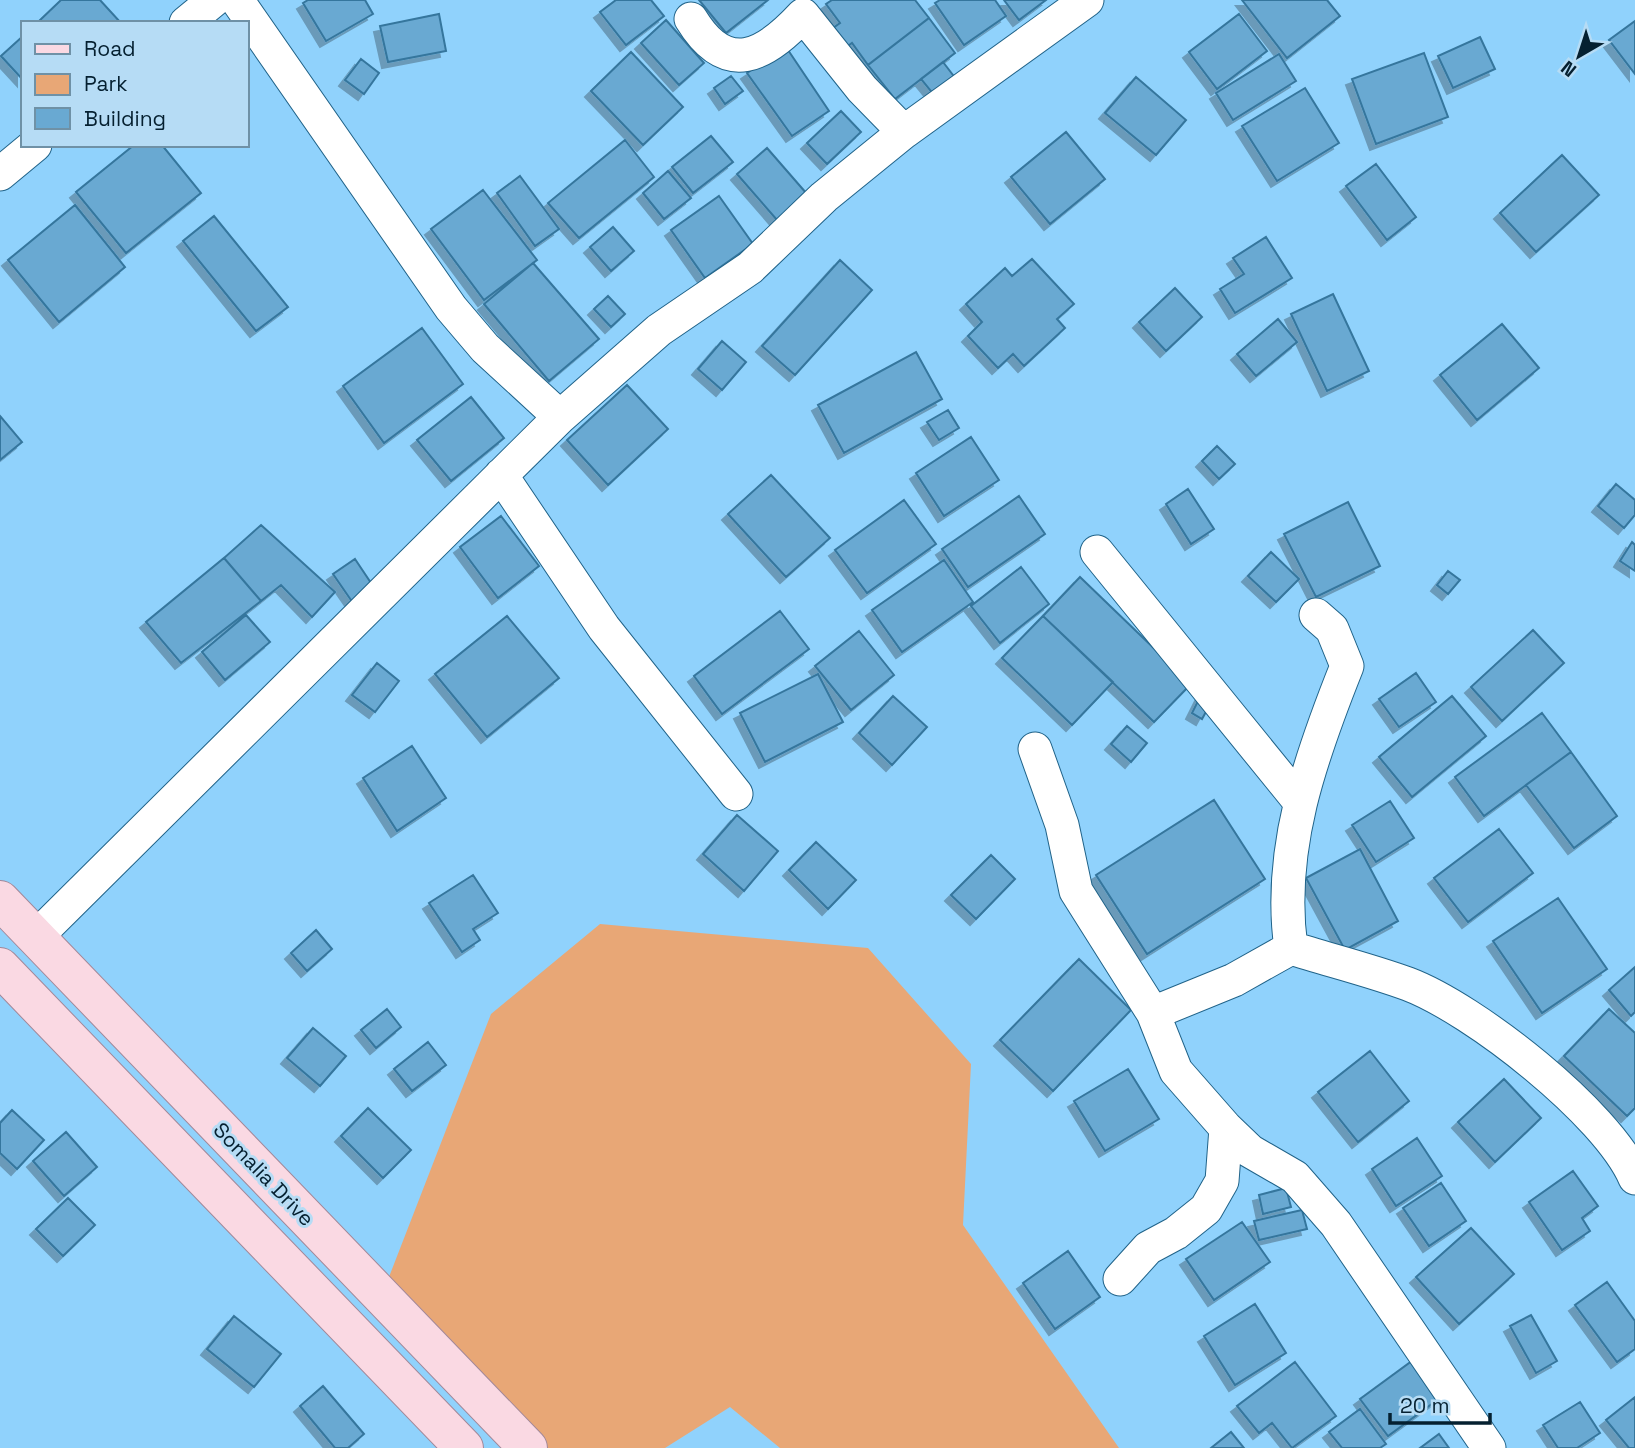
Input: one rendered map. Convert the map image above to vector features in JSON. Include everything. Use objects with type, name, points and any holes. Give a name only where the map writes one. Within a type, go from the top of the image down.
[{"type":"main road","name":"Somalia Drive","points":[[0,900],[528,1448]]},
{"type":"main road","points":[[0,967],[464,1448]]},
{"type":"street","points":[[189,21],[215,0]]},
{"type":"street","points":[[237,0],[451,308],[485,348],[560,417]]},
{"type":"street","points":[[35,938],[560,417],[659,330],[750,268],[824,197],[904,132],[1087,0]]},
{"type":"street","points":[[691,19],[705,39],[723,52],[736,56],[751,56],[769,48],[809,7],[862,89],[904,132]]},
{"type":"street","points":[[0,174],[33,147]]},
{"type":"street","points":[[501,475],[604,628],[736,794]]},
{"type":"street","points":[[1097,552],[1300,802]]},
{"type":"street","points":[[1291,948],[1286,916],[1287,888],[1300,802],[1326,718],[1347,666],[1332,629],[1316,615]]},
{"type":"street","points":[[1035,749],[1062,825],[1076,891],[1153,1013],[1176,1071],[1250,1151],[1295,1177],[1336,1224],[1489,1448]]},
{"type":"street","points":[[1153,1013],[1234,980],[1291,948],[1409,985],[1512,1047],[1576,1100],[1628,1161],[1635,1178]]},
{"type":"street","points":[[1121,1279],[1148,1248],[1176,1233],[1206,1209],[1222,1181],[1226,1128]]},
{"type":"green space","points":[[600,924],[868,948],[971,1064],[963,1225],[1119,1448],[780,1448],[730,1407],[665,1448],[529,1448],[382,1295],[491,1014]]},
{"type":"building","points":[[61,0],[100,0],[119,21],[39,21]]},
{"type":"building","points":[[308,0],[365,0],[373,14],[326,41],[303,3]]},
{"type":"building","points":[[616,0],[651,0],[664,16],[626,45],[600,12]]},
{"type":"building","points":[[699,0],[768,0],[726,33]]},
{"type":"building","points":[[832,0],[915,0],[929,18],[868,65],[852,43],[840,52],[826,33],[840,23],[826,4]]},
{"type":"building","points":[[940,0],[995,0],[1006,16],[964,45],[935,3]]},
{"type":"building","points":[[1004,0],[1046,0],[1019,20]]},
{"type":"building","points":[[1242,0],[1327,0],[1340,16],[1287,58]]},
{"type":"building","points":[[439,14],[446,51],[388,62],[380,26]]},
{"type":"building","points":[[1239,14],[1267,51],[1217,89],[1189,52]]},
{"type":"building","points":[[929,18],[955,53],[895,99],[868,65]]},
{"type":"building","points":[[666,20],[704,63],[679,85],[641,43]]},
{"type":"building","points":[[1635,21],[1635,74],[1609,40]]},
{"type":"building","points":[[1480,37],[1495,69],[1453,88],[1438,56]]},
{"type":"building","points":[[21,38],[21,78],[1,56]]},
{"type":"building","points":[[786,47],[829,111],[792,136],[747,73]]},
{"type":"building","points":[[631,52],[683,107],[643,145],[591,91]]},
{"type":"building","points":[[1424,53],[1448,117],[1376,144],[1352,79]]},
{"type":"building","points":[[1279,54],[1296,81],[1233,120],[1216,93]]},
{"type":"building","points":[[361,59],[379,73],[364,94],[345,80]]},
{"type":"building","points":[[943,62],[956,79],[934,95],[921,79]]},
{"type":"building","points":[[731,76],[743,91],[725,104],[714,88]]},
{"type":"building","points":[[1136,77],[1186,120],[1156,155],[1105,113]]},
{"type":"building","points":[[1305,88],[1339,143],[1277,181],[1242,126]]},
{"type":"building","points":[[841,111],[861,132],[827,164],[807,143]]},
{"type":"building","points":[[1066,132],[1105,179],[1050,224],[1011,177]]},
{"type":"building","points":[[711,136],[733,162],[693,193],[672,167]]},
{"type":"building","points":[[625,140],[654,177],[579,238],[548,203]]},
{"type":"building","points":[[132,147],[164,147],[201,193],[126,253],[76,192]]},
{"type":"building","points":[[767,148],[807,194],[777,220],[737,174]]},
{"type":"building","points":[[1562,155],[1599,195],[1536,252],[1500,213]]},
{"type":"building","points":[[1376,164],[1416,217],[1387,240],[1346,186]]},
{"type":"building","points":[[668,171],[691,198],[664,219],[643,193]]},
{"type":"building","points":[[520,176],[559,229],[535,246],[497,193]]},
{"type":"building","points":[[483,190],[537,260],[484,300],[431,229]]},
{"type":"building","points":[[719,196],[753,244],[705,278],[671,230]]},
{"type":"building","points":[[75,205],[125,267],[59,322],[8,260]]},
{"type":"building","points":[[214,216],[288,307],[256,331],[183,241]]},
{"type":"building","points":[[613,227],[634,251],[611,271],[590,247]]},
{"type":"building","points":[[1266,237],[1292,278],[1235,313],[1220,289],[1244,274],[1233,258]]},
{"type":"building","points":[[1032,259],[1074,304],[1057,319],[1065,328],[1024,366],[1013,354],[998,368],[968,336],[982,322],[966,304],[1005,268],[1012,276]]},
{"type":"building","points":[[840,260],[872,290],[795,375],[762,346]]},
{"type":"building","points":[[533,263],[599,339],[549,381],[484,304]]},
{"type":"building","points":[[1175,288],[1202,317],[1166,351],[1139,322]]},
{"type":"building","points":[[1333,294],[1369,371],[1327,391],[1291,314]]},
{"type":"building","points":[[608,296],[625,314],[611,327],[594,309]]},
{"type":"building","points":[[1278,319],[1297,342],[1256,376],[1237,354]]},
{"type":"building","points":[[1502,324],[1539,368],[1477,420],[1440,375]]},
{"type":"building","points":[[422,328],[463,384],[384,443],[343,386]]},
{"type":"building","points":[[722,341],[746,362],[722,390],[698,369]]},
{"type":"building","points":[[916,352],[942,399],[844,453],[818,405]]},
{"type":"building","points":[[627,385],[668,429],[608,485],[567,440]]},
{"type":"building","points":[[471,397],[504,438],[451,481],[417,440]]},
{"type":"building","points":[[948,410],[959,428],[939,440],[927,422]]},
{"type":"building","points":[[0,416],[22,442],[0,460]]},
{"type":"building","points":[[971,437],[999,480],[944,516],[916,473]]},
{"type":"building","points":[[1217,446],[1235,464],[1219,479],[1202,461]]},
{"type":"building","points":[[771,475],[830,538],[786,577],[728,514]]},
{"type":"building","points":[[1616,484],[1635,500],[1635,515],[1624,528],[1598,506]]},
{"type":"building","points":[[1188,489],[1214,529],[1191,544],[1166,504]]},
{"type":"building","points":[[1019,496],[1045,534],[968,587],[942,549]]},
{"type":"building","points":[[904,500],[936,544],[867,593],[835,550]]},
{"type":"building","points":[[1348,502],[1380,566],[1316,597],[1284,534]]},
{"type":"building","points":[[501,516],[539,566],[498,598],[460,547]]},
{"type":"building","points":[[261,525],[335,592],[312,617],[281,585],[261,601],[224,558]]},
{"type":"building","points":[[1632,542],[1635,545],[1635,571],[1620,561]]},
{"type":"building","points":[[1271,552],[1299,579],[1276,602],[1248,576]]},
{"type":"building","points":[[224,558],[261,601],[181,663],[146,622]]},
{"type":"building","points":[[355,559],[375,589],[353,603],[333,574]]},
{"type":"building","points":[[944,560],[973,602],[902,652],[872,610]]},
{"type":"building","points":[[1021,567],[1049,604],[1000,643],[971,606]]},
{"type":"building","points":[[1448,571],[1460,580],[1448,594],[1437,585]]},
{"type":"building","points":[[1080,577],[1191,684],[1154,722],[1043,616]]},
{"type":"building","points":[[780,611],[809,649],[722,714],[694,676]]},
{"type":"building","points":[[246,615],[270,642],[225,680],[202,652]]},
{"type":"building","points":[[507,616],[559,678],[487,737],[435,674]]},
{"type":"building","points":[[1043,616],[1113,682],[1072,725],[1002,658]]},
{"type":"building","points":[[1533,630],[1564,663],[1502,721],[1471,687]]},
{"type":"building","points":[[859,631],[894,675],[851,710],[815,666]]},
{"type":"building","points":[[377,663],[399,681],[375,712],[352,695]]},
{"type":"building","points":[[1416,673],[1436,702],[1399,727],[1379,699]]},
{"type":"building","points":[[818,674],[843,722],[765,762],[740,713]]},
{"type":"building","points":[[1201,695],[1212,701],[1202,719],[1192,713]]},
{"type":"building","points":[[893,696],[927,727],[892,765],[859,733]]},
{"type":"building","points":[[1452,696],[1486,736],[1412,797],[1379,757]]},
{"type":"building","points":[[1542,713],[1571,752],[1484,816],[1455,777]]},
{"type":"building","points":[[1127,726],[1147,743],[1131,762],[1111,744]]},
{"type":"building","points":[[412,746],[446,798],[397,831],[363,778]]},
{"type":"building","points":[[1571,752],[1617,816],[1574,848],[1526,785]]},
{"type":"building","points":[[1214,800],[1265,879],[1147,954],[1096,875]]},
{"type":"building","points":[[1390,801],[1414,838],[1376,862],[1352,825]]},
{"type":"building","points":[[737,815],[778,851],[744,891],[703,854]]},
{"type":"building","points":[[1499,829],[1533,873],[1468,922],[1434,878]]},
{"type":"building","points":[[816,842],[856,880],[828,909],[789,870]]},
{"type":"building","points":[[1360,849],[1398,921],[1345,950],[1306,878]]},
{"type":"building","points":[[991,855],[1015,879],[976,919],[951,895]]},
{"type":"building","points":[[473,875],[498,913],[473,929],[480,940],[462,952],[429,903]]},
{"type":"building","points":[[1558,898],[1607,969],[1542,1013],[1493,941]]},
{"type":"building","points":[[316,930],[332,949],[307,971],[291,953]]},
{"type":"building","points":[[1079,959],[1131,1010],[1053,1091],[1000,1040]]},
{"type":"building","points":[[1635,967],[1635,1012],[1631,1016],[1609,990]]},
{"type":"building","points":[[387,1009],[401,1027],[376,1048],[361,1030]]},
{"type":"building","points":[[1609,1009],[1635,1033],[1635,1108],[1627,1116],[1564,1056]]},
{"type":"building","points":[[313,1028],[346,1056],[320,1086],[287,1058]]},
{"type":"building","points":[[428,1042],[446,1065],[412,1091],[394,1069]]},
{"type":"building","points":[[1370,1051],[1409,1101],[1358,1142],[1318,1092]]},
{"type":"building","points":[[1128,1069],[1159,1119],[1105,1151],[1074,1101]]},
{"type":"building","points":[[1504,1079],[1541,1118],[1495,1162],[1458,1122]]},
{"type":"building","points":[[368,1108],[411,1150],[383,1178],[341,1136]]},
{"type":"building","points":[[12,1110],[44,1140],[17,1169],[0,1153],[0,1123]]},
{"type":"building","points":[[66,1132],[97,1167],[64,1196],[33,1161]]},
{"type":"building","points":[[1417,1138],[1442,1176],[1396,1206],[1372,1169]]},
{"type":"building","points":[[1573,1171],[1598,1206],[1582,1218],[1590,1231],[1562,1250],[1529,1202]]},
{"type":"building","points":[[1441,1183],[1466,1221],[1429,1246],[1403,1208]]},
{"type":"building","points":[[1286,1188],[1291,1207],[1263,1214],[1259,1195]]},
{"type":"building","points":[[68,1198],[95,1225],[63,1256],[36,1229]]},
{"type":"building","points":[[1302,1210],[1307,1229],[1259,1240],[1254,1221]]},
{"type":"building","points":[[1242,1222],[1270,1262],[1214,1300],[1186,1259]]},
{"type":"building","points":[[1471,1228],[1514,1274],[1459,1324],[1416,1277]]},
{"type":"building","points":[[1068,1251],[1100,1297],[1055,1329],[1023,1283]]},
{"type":"building","points":[[1607,1282],[1635,1321],[1635,1349],[1617,1362],[1575,1305]]},
{"type":"building","points":[[1255,1304],[1286,1353],[1235,1385],[1204,1336]]},
{"type":"building","points":[[1531,1315],[1557,1361],[1536,1373],[1510,1326]]},
{"type":"building","points":[[234,1316],[281,1354],[254,1387],[207,1349]]},
{"type":"building","points":[[1416,1358],[1444,1395],[1388,1436],[1360,1399]]},
{"type":"building","points":[[1295,1362],[1336,1416],[1292,1448],[1272,1423],[1259,1433],[1237,1406]]},
{"type":"building","points":[[323,1386],[364,1434],[348,1448],[335,1448],[300,1406]]},
{"type":"building","points":[[1635,1397],[1635,1448],[1629,1448],[1606,1420]]},
{"type":"building","points":[[1580,1402],[1600,1433],[1577,1448],[1558,1448],[1543,1425]]},
{"type":"building","points":[[1360,1409],[1386,1444],[1380,1448],[1342,1448],[1329,1432]]},
{"type":"building","points":[[1231,1432],[1244,1448],[1211,1448]]},
{"type":"building","points":[[1439,1434],[1449,1448],[1420,1448]]}]
